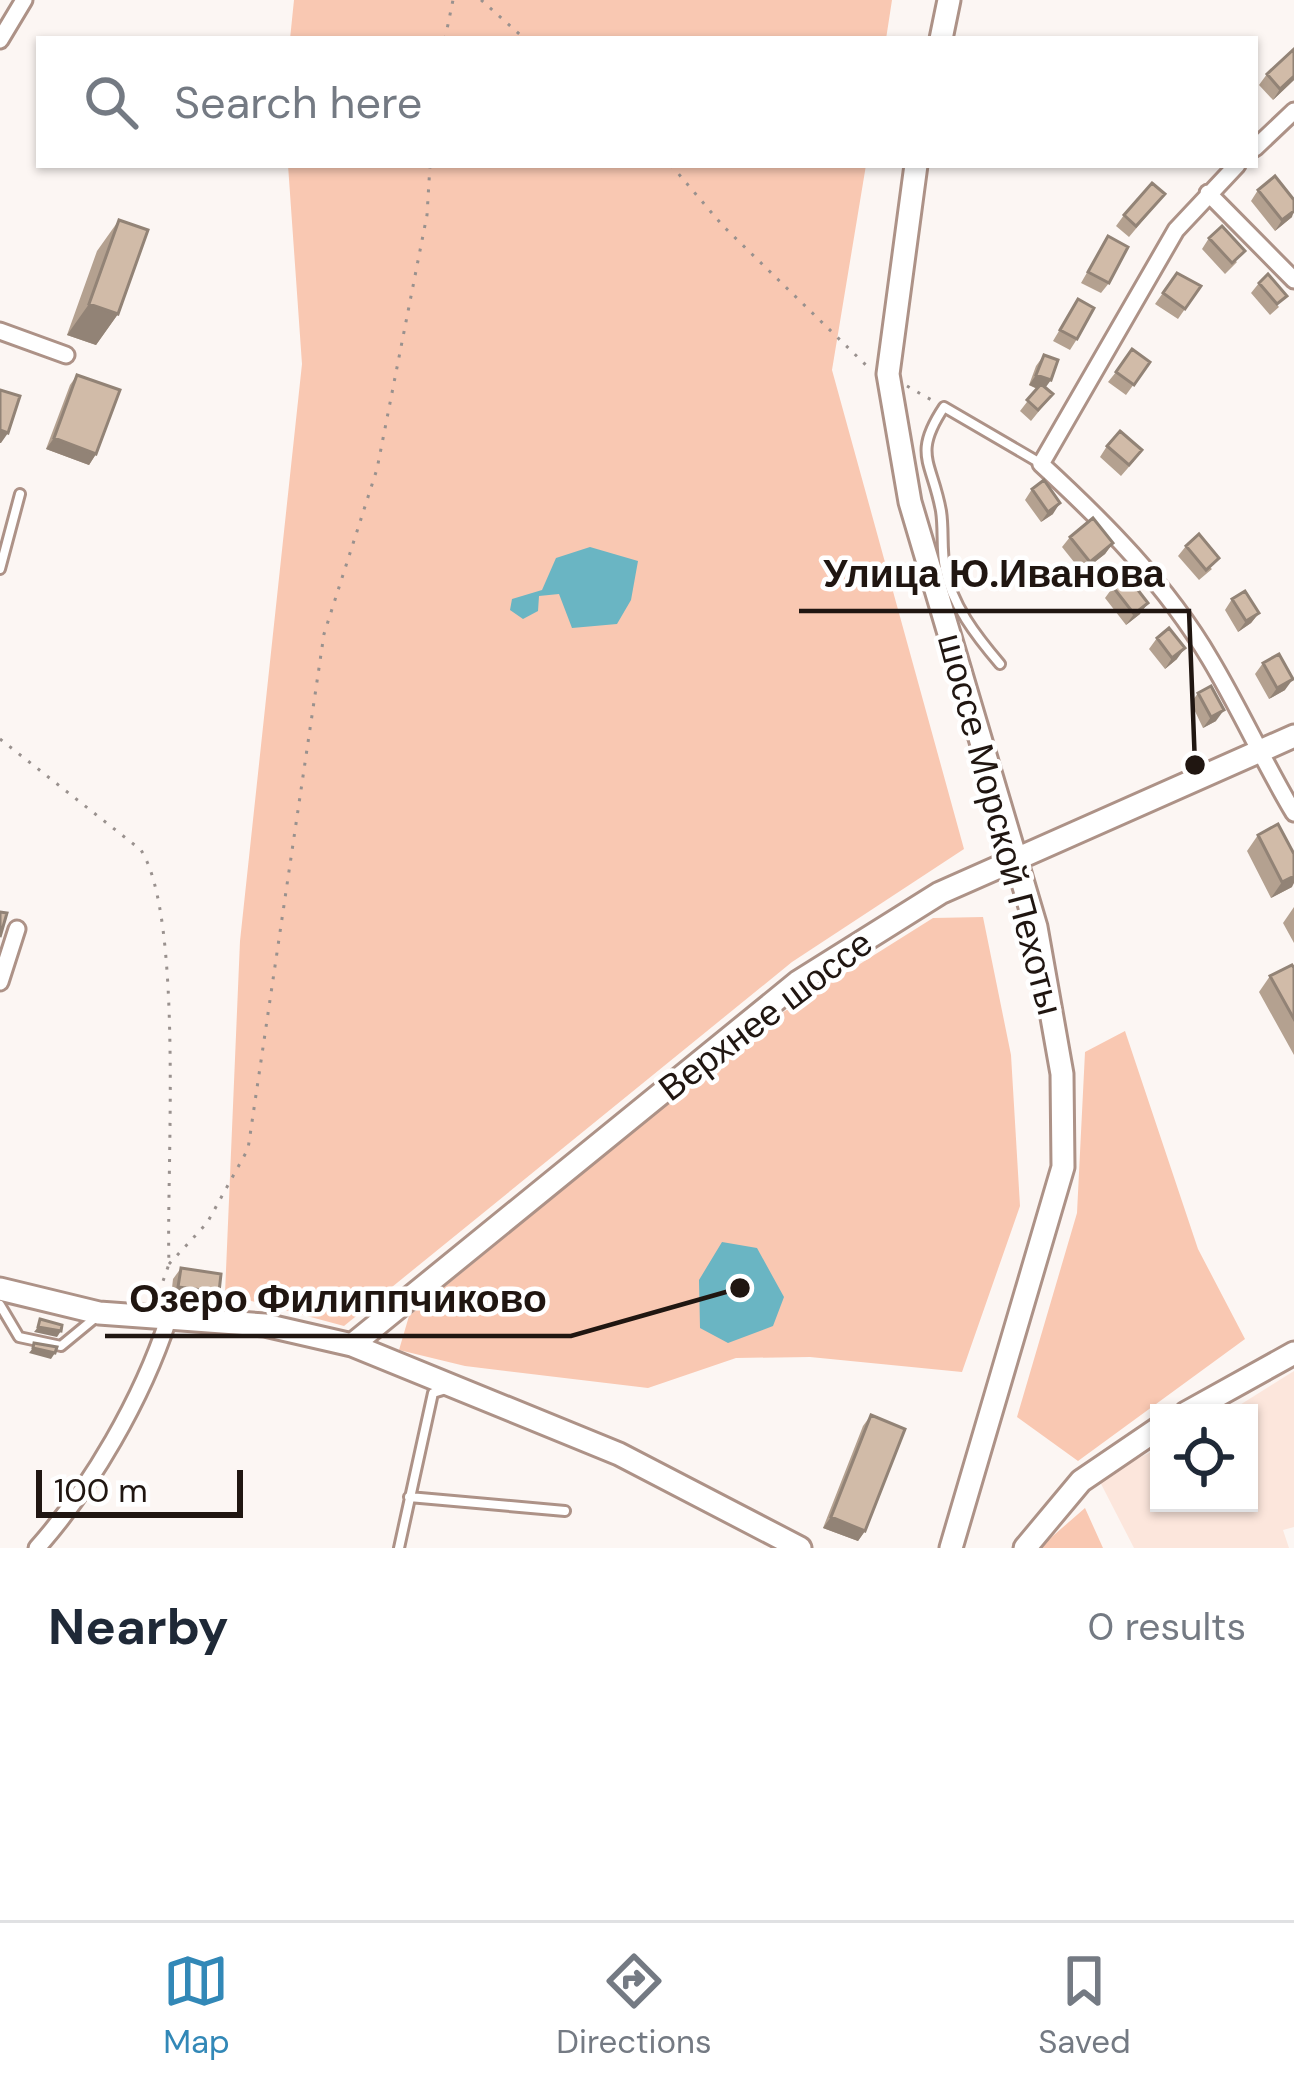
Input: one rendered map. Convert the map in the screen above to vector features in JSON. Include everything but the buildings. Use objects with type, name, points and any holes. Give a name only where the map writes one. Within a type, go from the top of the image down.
[{"type":"street","points":[[0,40],[24,0]]},
{"type":"street","points":[[942,36],[949,0]]},
{"type":"street","points":[[1258,145],[1294,111]]},
{"type":"street","name":"шоссе Морской Пехоты","points":[[916,168],[888,374],[896,431],[910,502],[1018,861],[1054,1009],[1062,1074],[1063,1167],[951,1548]]},
{"type":"street","points":[[1234,168],[1176,230],[1041,464],[1107,524],[1169,600],[1209,658],[1294,813]]},
{"type":"street","points":[[1208,193],[1294,280]]},
{"type":"street","points":[[0,331],[66,355]]},
{"type":"street","name":"Верхнее шоссе","points":[[352,1345],[798,982],[940,892],[1294,736]]},
{"type":"street","points":[[0,982],[17,928]]},
{"type":"street","points":[[0,1288],[100,1313],[265,1325],[352,1345],[619,1454],[800,1548]]},
{"type":"street","points":[[37,1548],[64,1518],[155,1359],[159,1319]]},
{"type":"street","points":[[1202,1404],[1294,1353]]},
{"type":"street","points":[[1025,1548],[1081,1481],[1150,1434]]},
{"type":"lane","points":[[1000,664],[972,632],[945,572],[941,511],[924,459],[925,436],[944,406],[1041,464]]},
{"type":"lane","points":[[0,569],[20,494]]},
{"type":"lane","points":[[0,1305],[19,1337],[61,1346],[100,1313]]},
{"type":"lane","points":[[399,1548],[433,1393],[460,1386]]},
{"type":"lane","points":[[409,1497],[565,1511]]},
{"type":"path","points":[[446,36],[453,0]]},
{"type":"path","points":[[481,0],[522,36]]},
{"type":"path","points":[[169,1264],[208,1223],[248,1149],[324,634],[377,469],[427,215],[430,168]]},
{"type":"path","points":[[674,168],[723,226],[875,374]]},
{"type":"path","points":[[896,381],[944,406]]},
{"type":"path","points":[[0,739],[141,850],[155,871],[166,963],[169,1264],[159,1319]]},
{"type":"shaded area","points":[[294,0],[892,0],[886,36],[290,36]]},
{"type":"shaded area","points":[[288,168],[866,168],[832,370],[964,849],[792,962],[344,1326],[225,1294],[240,941],[302,364]]},
{"type":"shaded area","points":[[983,917],[1011,1055],[1020,1206],[962,1372],[810,1357],[736,1358],[648,1388],[465,1366],[399,1350],[409,1316],[766,1023],[933,918]]},
{"type":"shaded area","points":[[1125,1031],[1198,1249],[1245,1339],[1078,1461],[1017,1417],[1077,1213],[1085,1052]]},
{"type":"shaded area","points":[[1294,1371],[1294,1527],[1283,1530],[1289,1548],[1134,1548],[1098,1478],[1150,1452],[1150,1512],[1258,1512],[1258,1404],[1241,1404]]},
{"type":"shaded area","points":[[1085,1508],[1103,1548],[1039,1548]]},
{"type":"water","points":[[590,547],[638,561],[631,600],[617,624],[572,628],[559,594],[539,596],[538,611],[523,619],[510,610],[512,599],[542,590],[556,558]]},
{"type":"water","points":[[722,1242],[757,1248],[784,1297],[773,1326],[728,1343],[700,1328],[699,1280]]},
{"type":"place","name":"Улица Ю.Иванова","points":[[1195,765]]},
{"type":"place","name":"Озеро Филиппчиково","points":[[740,1288]]}]
